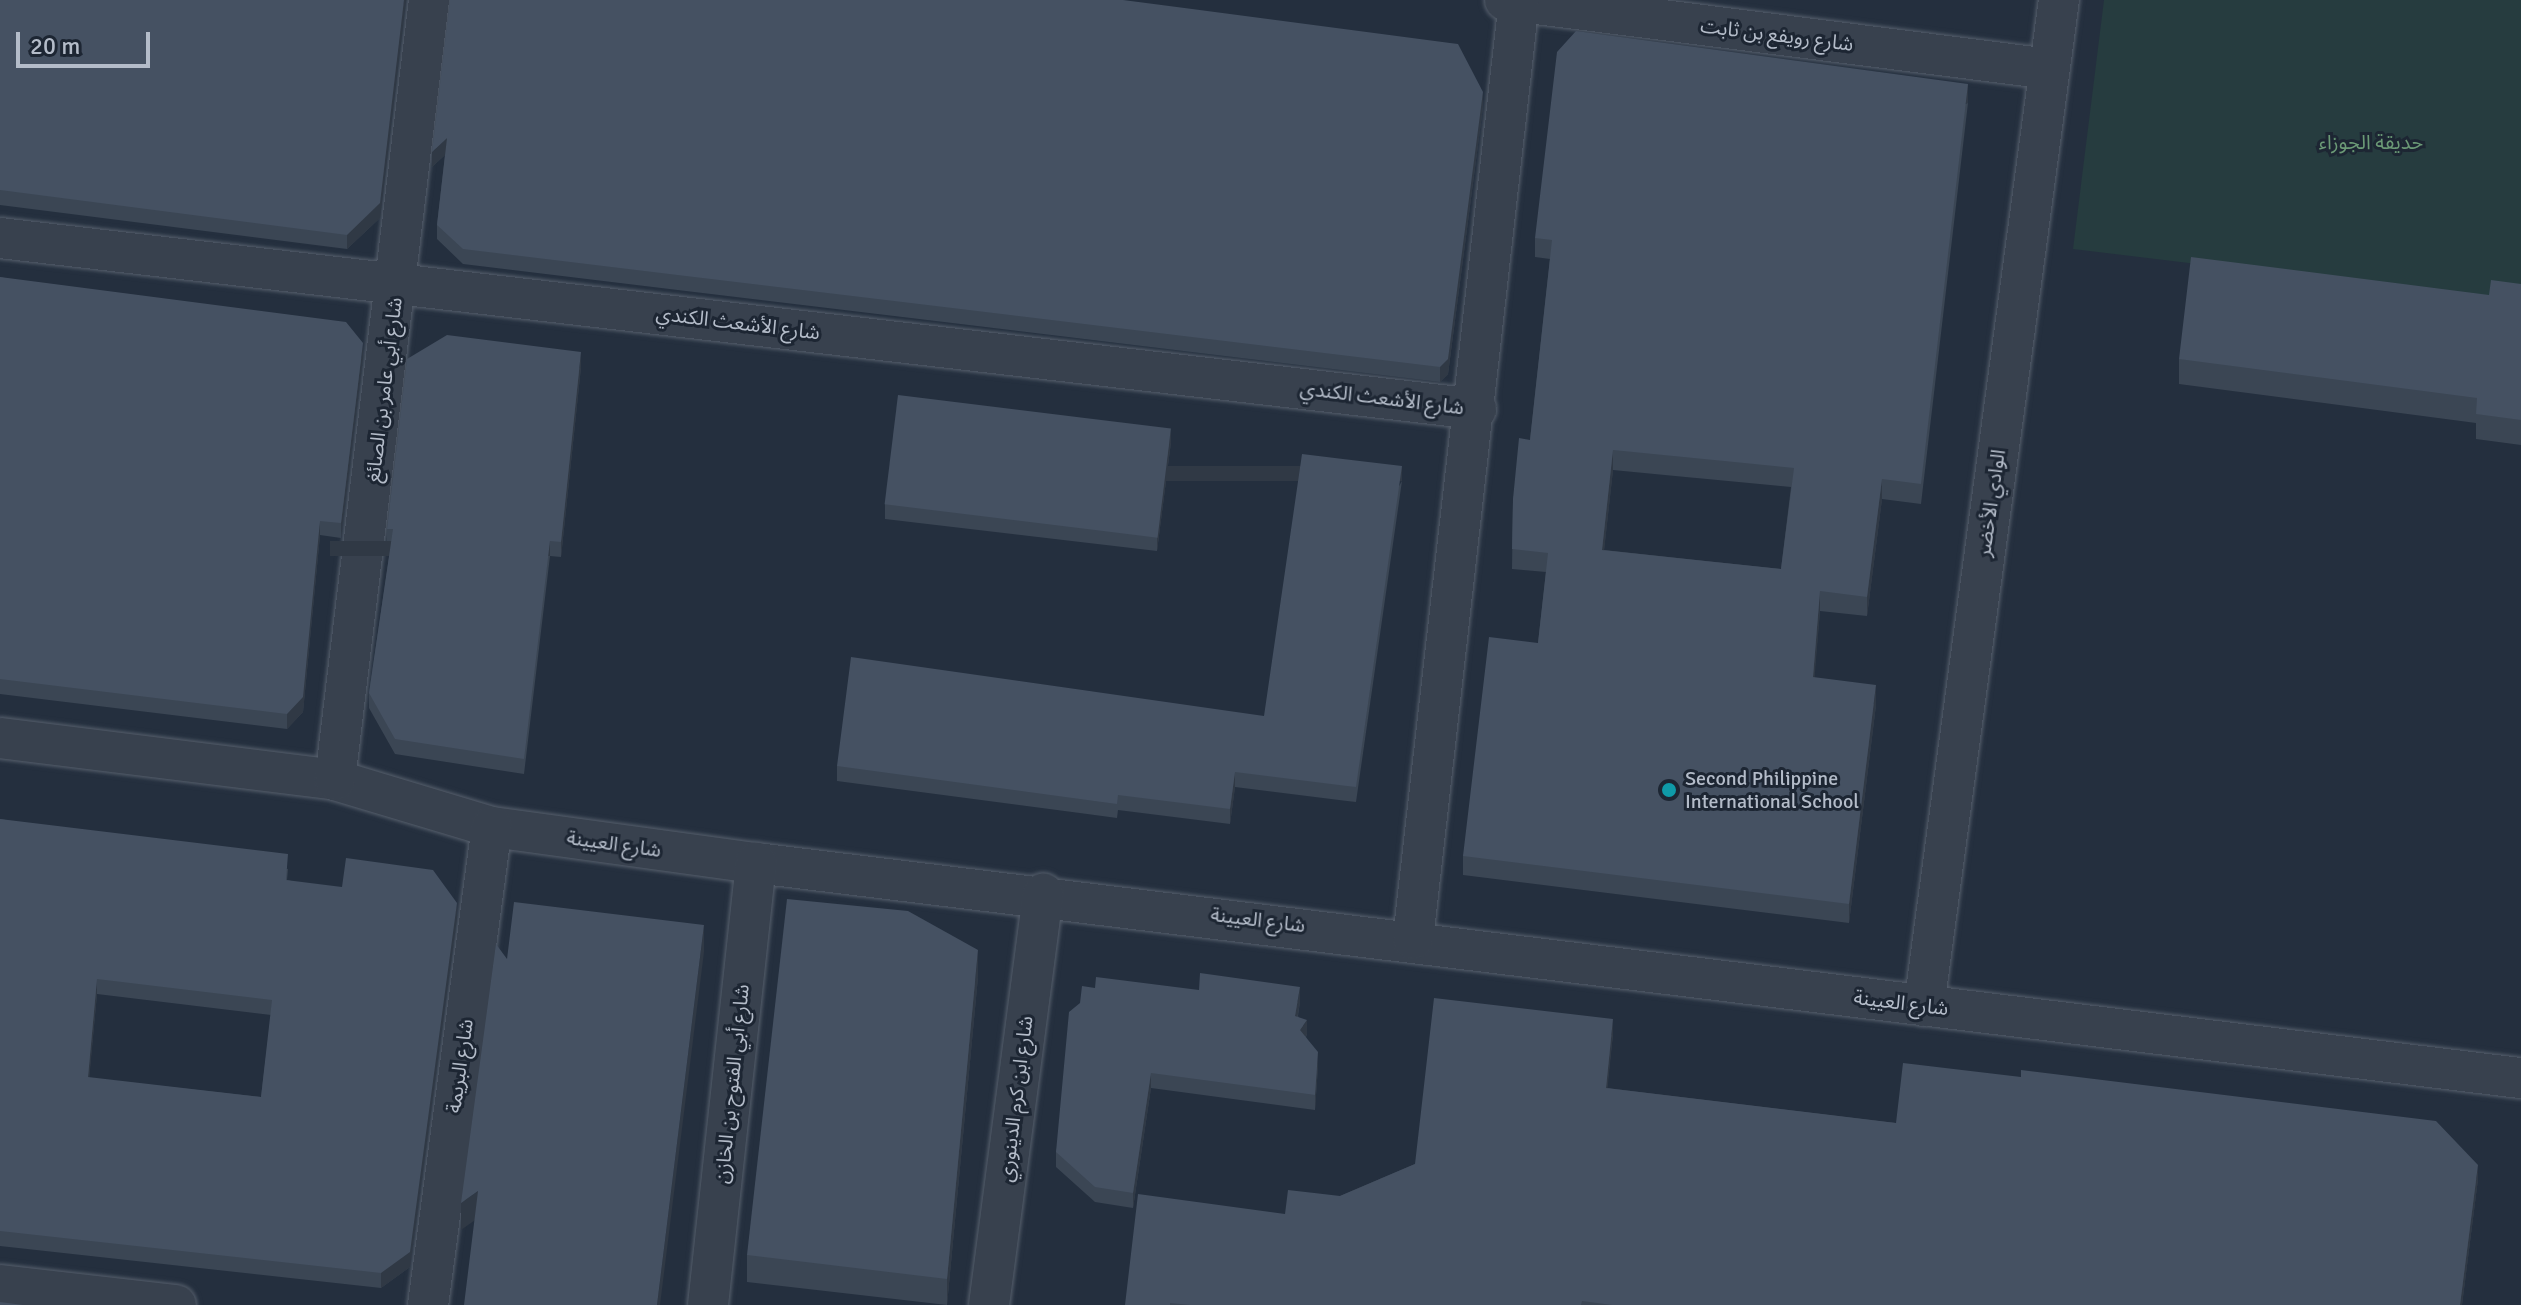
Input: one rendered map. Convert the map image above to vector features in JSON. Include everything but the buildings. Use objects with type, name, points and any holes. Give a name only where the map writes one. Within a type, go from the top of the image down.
[{"type":"street","name":"شارع أبي عامر بن الصائغ","points":[[335,780],[398,284],[429,0]]},
{"type":"street","name":"الوادي الأخضر","points":[[1924,1006],[2059,0]]},
{"type":"street","name":"شارع رويفع بن ثابت","points":[[1512,1],[2050,69]]},
{"type":"street","points":[[1413,939],[1476,409],[1512,1]]},
{"type":"street","name":"شارع الأشعث الكندي","points":[[0,238],[1476,409]]},
{"type":"street","name":"شارع العيينة","points":[[0,738],[335,780],[492,827],[756,863],[1413,939],[1924,1006],[2521,1078]]},
{"type":"street","name":"شارع البريمة","points":[[428,1305],[492,827]]},
{"type":"street","name":"شارع أبي الفتوح بن الخازن","points":[[708,1305],[756,863]]},
{"type":"street","name":"شارع ابن كرم الدينوري","points":[[989,1305],[1043,894]]},
{"type":"street","points":[[0,1285],[176,1305]]},
{"type":"green space","name":"حديقة الجوزاء","points":[[2104,0],[2521,0],[2521,303],[2073,249]]},
{"type":"place","name":"Second Philippine International School","points":[[1669,790]]}]
